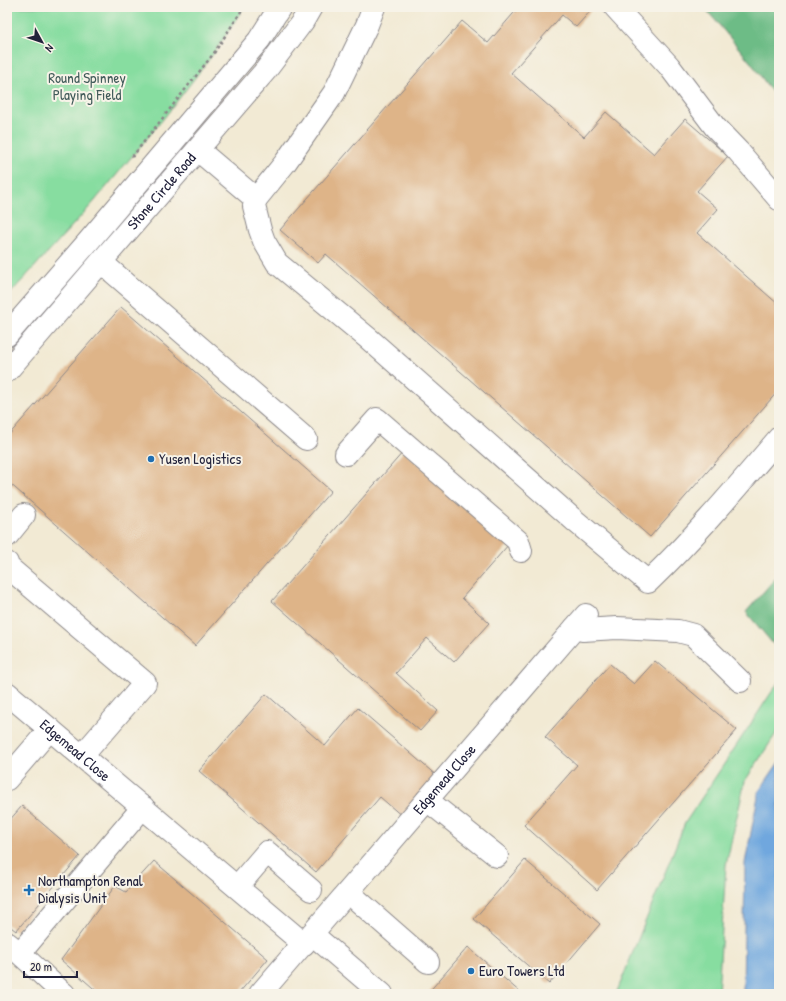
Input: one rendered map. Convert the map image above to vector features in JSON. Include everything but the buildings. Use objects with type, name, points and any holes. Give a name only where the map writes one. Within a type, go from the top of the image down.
[{"type":"street","name":"Stone Circle Road","points":[[7,335],[259,40],[280,7]]},
{"type":"street","name":"Stone Circle Road","points":[[7,371],[266,70],[303,21],[311,7]]},
{"type":"street","points":[[374,7],[367,26],[334,94],[285,163],[256,199],[254,206],[260,230],[264,241],[277,263],[369,339],[574,520],[648,582],[667,564],[779,438]]},
{"type":"street","points":[[616,7],[669,66],[715,126],[779,199]]},
{"type":"street","points":[[198,150],[256,199]]},
{"type":"street","points":[[101,262],[306,439]]},
{"type":"street","points":[[346,454],[377,419],[518,541],[521,551]]},
{"type":"street","points":[[7,536],[24,515]]},
{"type":"street","points":[[7,563],[8,567],[145,683],[82,756]]},
{"type":"street","name":"Edgemead Close","points":[[260,994],[580,622],[583,630],[617,628],[678,631],[693,635],[740,681]]},
{"type":"street","name":"Edgemead Close","points":[[7,693],[236,887],[308,939]]},
{"type":"street","points":[[7,779],[50,729]]},
{"type":"street","points":[[427,800],[497,856]]},
{"type":"street","points":[[64,994],[14,948],[143,807]]},
{"type":"street","points":[[236,887],[267,852],[311,890]]},
{"type":"street","points":[[348,892],[428,962]]},
{"type":"street","points":[[308,939],[382,994]]},
{"type":"path","points":[[128,161],[214,53],[244,7]]},
{"type":"green space","name":"Round Spinney Playing Field","points":[[7,7],[244,7],[214,53],[164,118],[93,203],[7,297]]},
{"type":"green space","points":[[704,7],[779,7],[779,102],[752,64]]},
{"type":"green space","points":[[779,574],[779,651],[746,612]]},
{"type":"green space","points":[[779,681],[779,729],[745,781],[726,865],[718,994],[616,994],[685,823]]},
{"type":"water","points":[[779,762],[779,994],[743,994],[745,863],[759,791]]},
{"type":"place","name":"Yusen Logistics","points":[[151,459]]},
{"type":"place","name":"Northampton Renal Dialysis Unit","points":[[29,890]]},
{"type":"place","name":"Euro Towers Ltd","points":[[471,971]]}]
